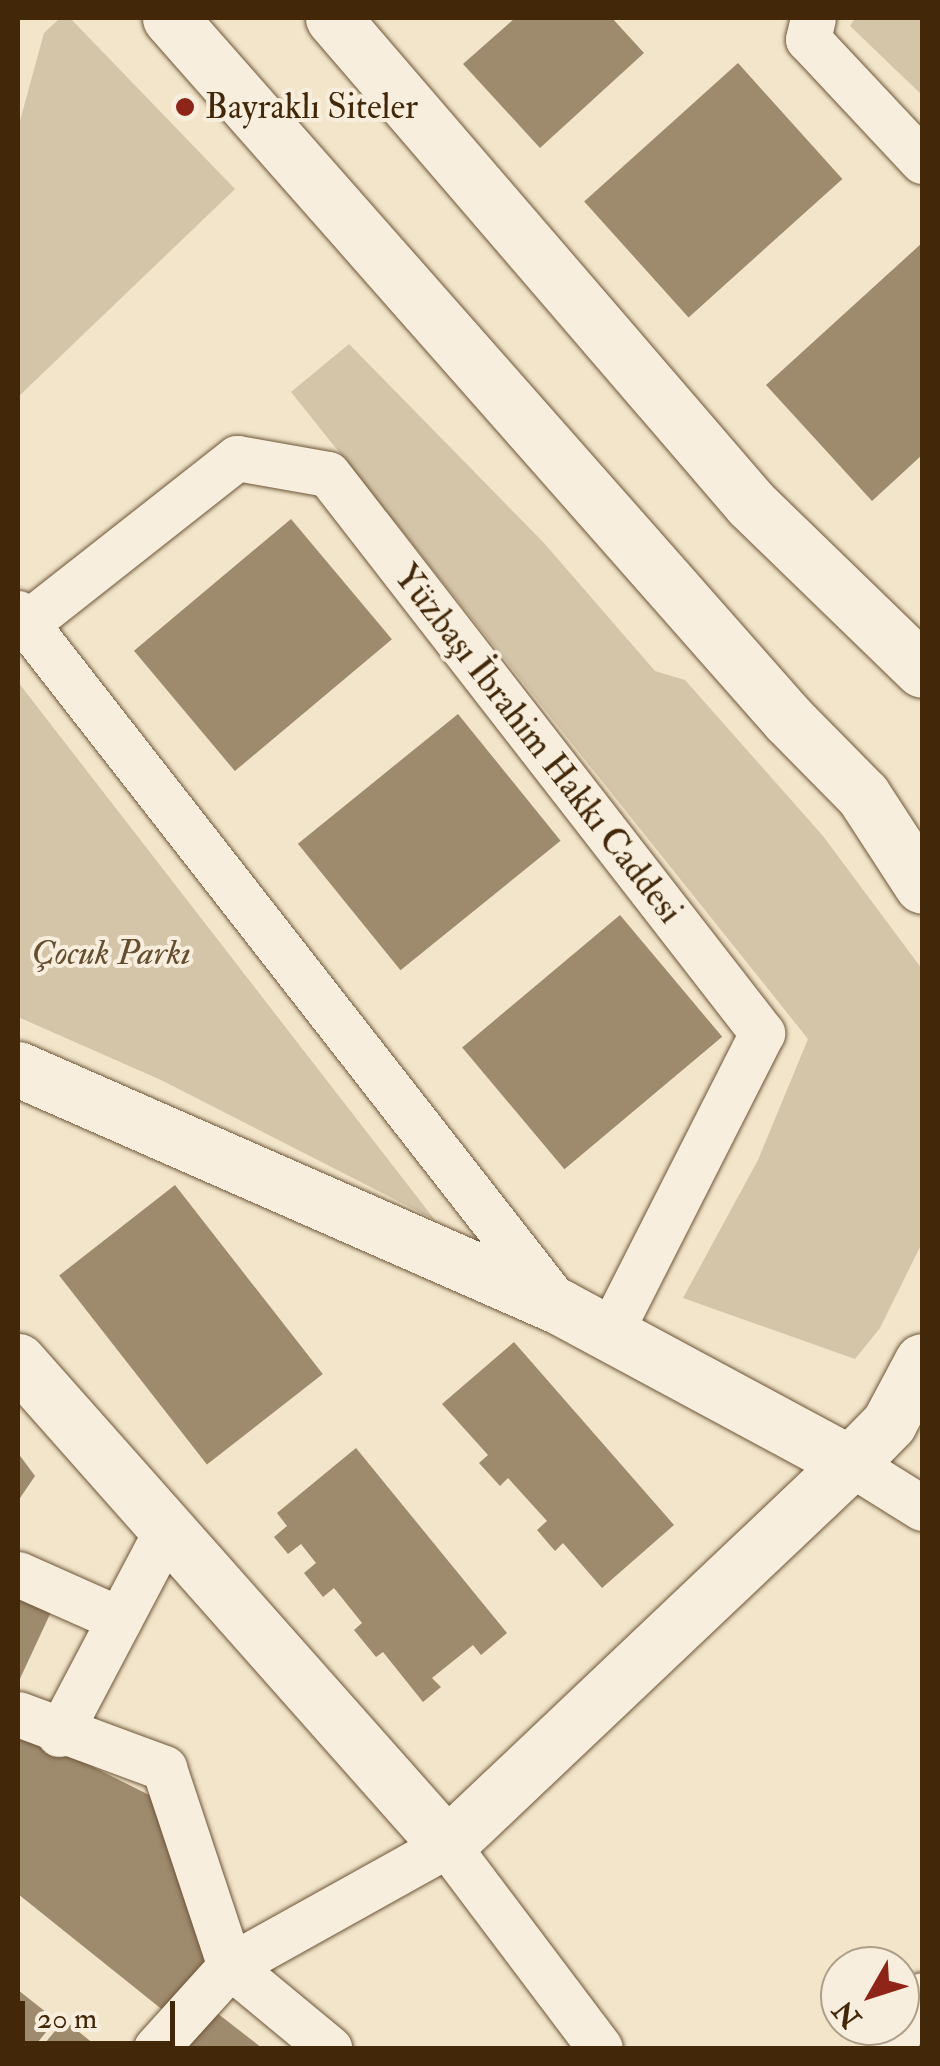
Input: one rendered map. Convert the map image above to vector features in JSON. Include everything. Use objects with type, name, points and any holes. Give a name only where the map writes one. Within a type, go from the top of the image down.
[{"type":"street","points":[[170,18],[788,719],[862,794],[922,886]]},
{"type":"street","points":[[333,18],[751,504],[922,670]]},
{"type":"street","points":[[813,18],[808,39],[922,162]]},
{"type":"street","name":"Yüzbaşı İbrahim Hakkı Caddesi","points":[[22,618],[238,458],[328,474],[762,1033],[610,1333]]},
{"type":"street","points":[[22,618],[560,1306]]},
{"type":"street","points":[[18,1069],[560,1306],[850,1463],[922,1508]]},
{"type":"street","points":[[18,1360],[447,1846],[600,2048]]},
{"type":"street","points":[[156,2048],[230,1966],[447,1846],[850,1463],[911,1417],[922,1362]]},
{"type":"street","points":[[60,1734],[166,1531]]},
{"type":"street","points":[[18,1574],[119,1620]]},
{"type":"street","points":[[18,1714],[60,1734],[164,1768],[230,1966],[329,2048]]},
{"type":"street","points":[[890,2048],[922,1996]]},
{"type":"green space","points":[[60,18],[70,18],[235,189],[18,397],[18,128],[44,33]]},
{"type":"green space","points":[[855,18],[922,18],[922,95],[850,26]]},
{"type":"green space","points":[[349,344],[544,543],[655,671],[685,680],[823,836],[922,969],[922,1243],[880,1328],[855,1359],[683,1298],[758,1160],[808,1039],[291,392]]},
{"type":"green space","name":"Çocuk Parkı","points":[[18,682],[435,1220],[161,1080],[18,1017]]},
{"type":"building","points":[[515,18],[612,18],[644,53],[540,148],[463,64]]},
{"type":"building","points":[[738,63],[842,179],[689,317],[584,202]]},
{"type":"building","points":[[922,243],[922,455],[872,501],[766,385]]},
{"type":"building","points":[[291,519],[392,639],[235,771],[134,651]]},
{"type":"building","points":[[458,714],[561,841],[400,970],[298,844]]},
{"type":"building","points":[[620,915],[722,1037],[564,1169],[462,1047]]},
{"type":"building","points":[[175,1185],[323,1374],[207,1465],[59,1276]]},
{"type":"building","points":[[514,1342],[674,1525],[602,1588],[563,1543],[555,1551],[537,1530],[547,1521],[508,1478],[500,1486],[479,1463],[488,1455],[442,1404]]},
{"type":"building","points":[[356,1448],[507,1633],[481,1655],[473,1645],[432,1678],[441,1687],[423,1702],[383,1652],[376,1657],[354,1630],[362,1623],[334,1588],[323,1597],[304,1573],[316,1563],[301,1544],[288,1554],[274,1537],[287,1526],[277,1513]]},
{"type":"building","points":[[18,1453],[35,1476],[18,1501]]},
{"type":"building","points":[[18,1596],[51,1612],[18,1683]]},
{"type":"building","points":[[18,1729],[159,1800],[215,1951],[164,2011],[18,1894]]},
{"type":"building","points":[[18,1990],[56,2020],[33,2048],[18,2048]]},
{"type":"building","points":[[199,1999],[262,2048],[161,2048]]},
{"type":"building","points":[[64,2020],[99,2048],[41,2048]]},
{"type":"place","name":"Bayraklı Siteler","points":[[185,107]]}]
